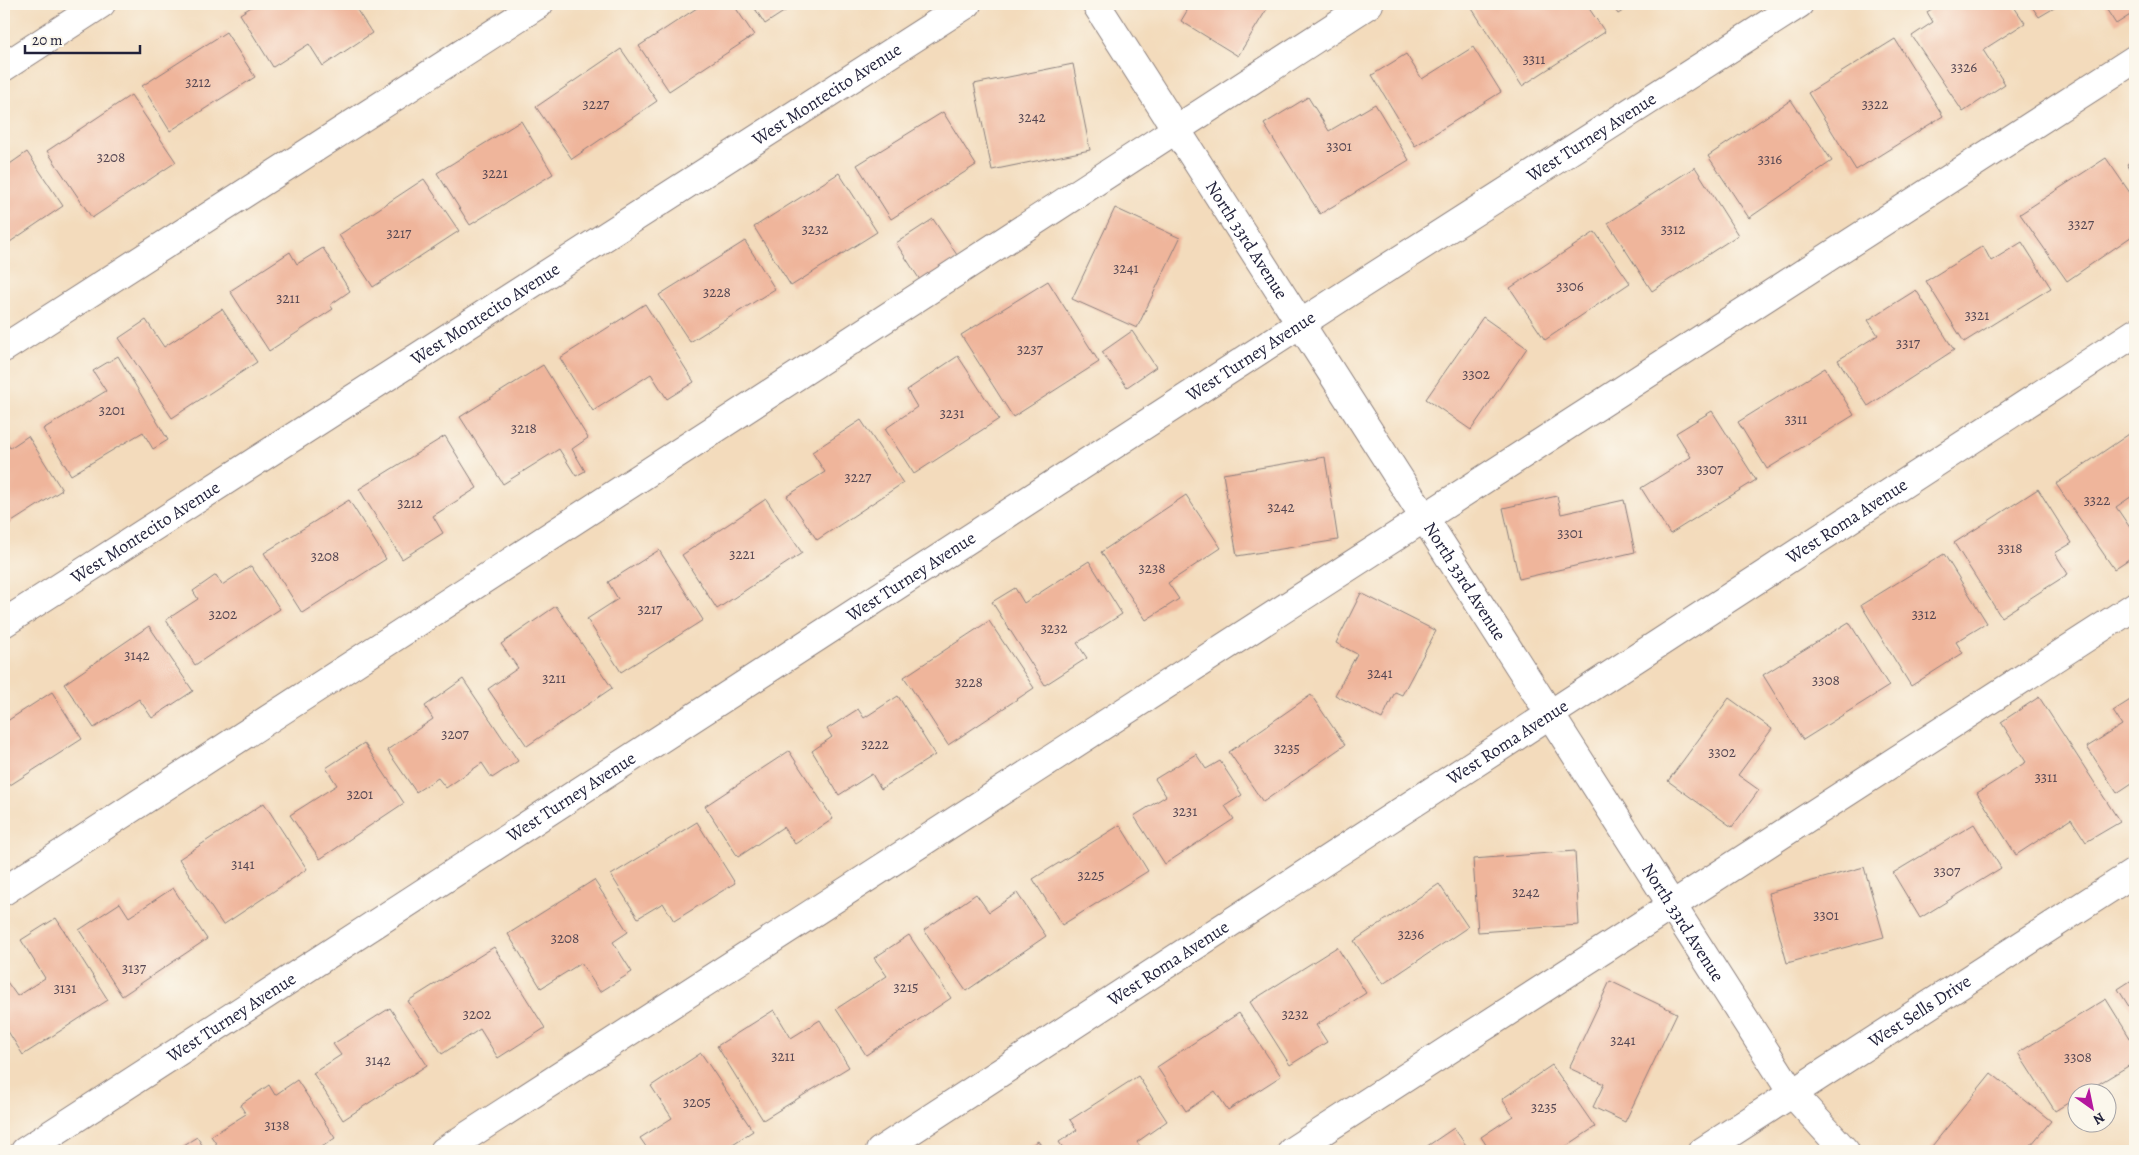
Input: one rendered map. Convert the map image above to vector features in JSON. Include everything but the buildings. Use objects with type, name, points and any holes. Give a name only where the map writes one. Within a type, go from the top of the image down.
[{"type":"street","points":[[4,67],[101,4]]},
{"type":"street","points":[[4,348],[539,4]]},
{"type":"street","name":"West Montecito Avenue","points":[[4,623],[967,4]]},
{"type":"street","name":"North 33rd Avenue","points":[[1096,4],[1792,1093],[1845,1151]]},
{"type":"street","points":[[4,890],[1175,128],[1369,4]]},
{"type":"street","name":"West Turney Avenue","points":[[24,1151],[1300,324],[1799,4]]},
{"type":"street","points":[[444,1151],[2135,60]]},
{"type":"street","name":"West Roma Avenue","points":[[880,1151],[2135,333]]},
{"type":"street","points":[[1292,1151],[2135,606]]},
{"type":"street","name":"West Sells Drive","points":[[1703,1151],[2135,872]]}]
